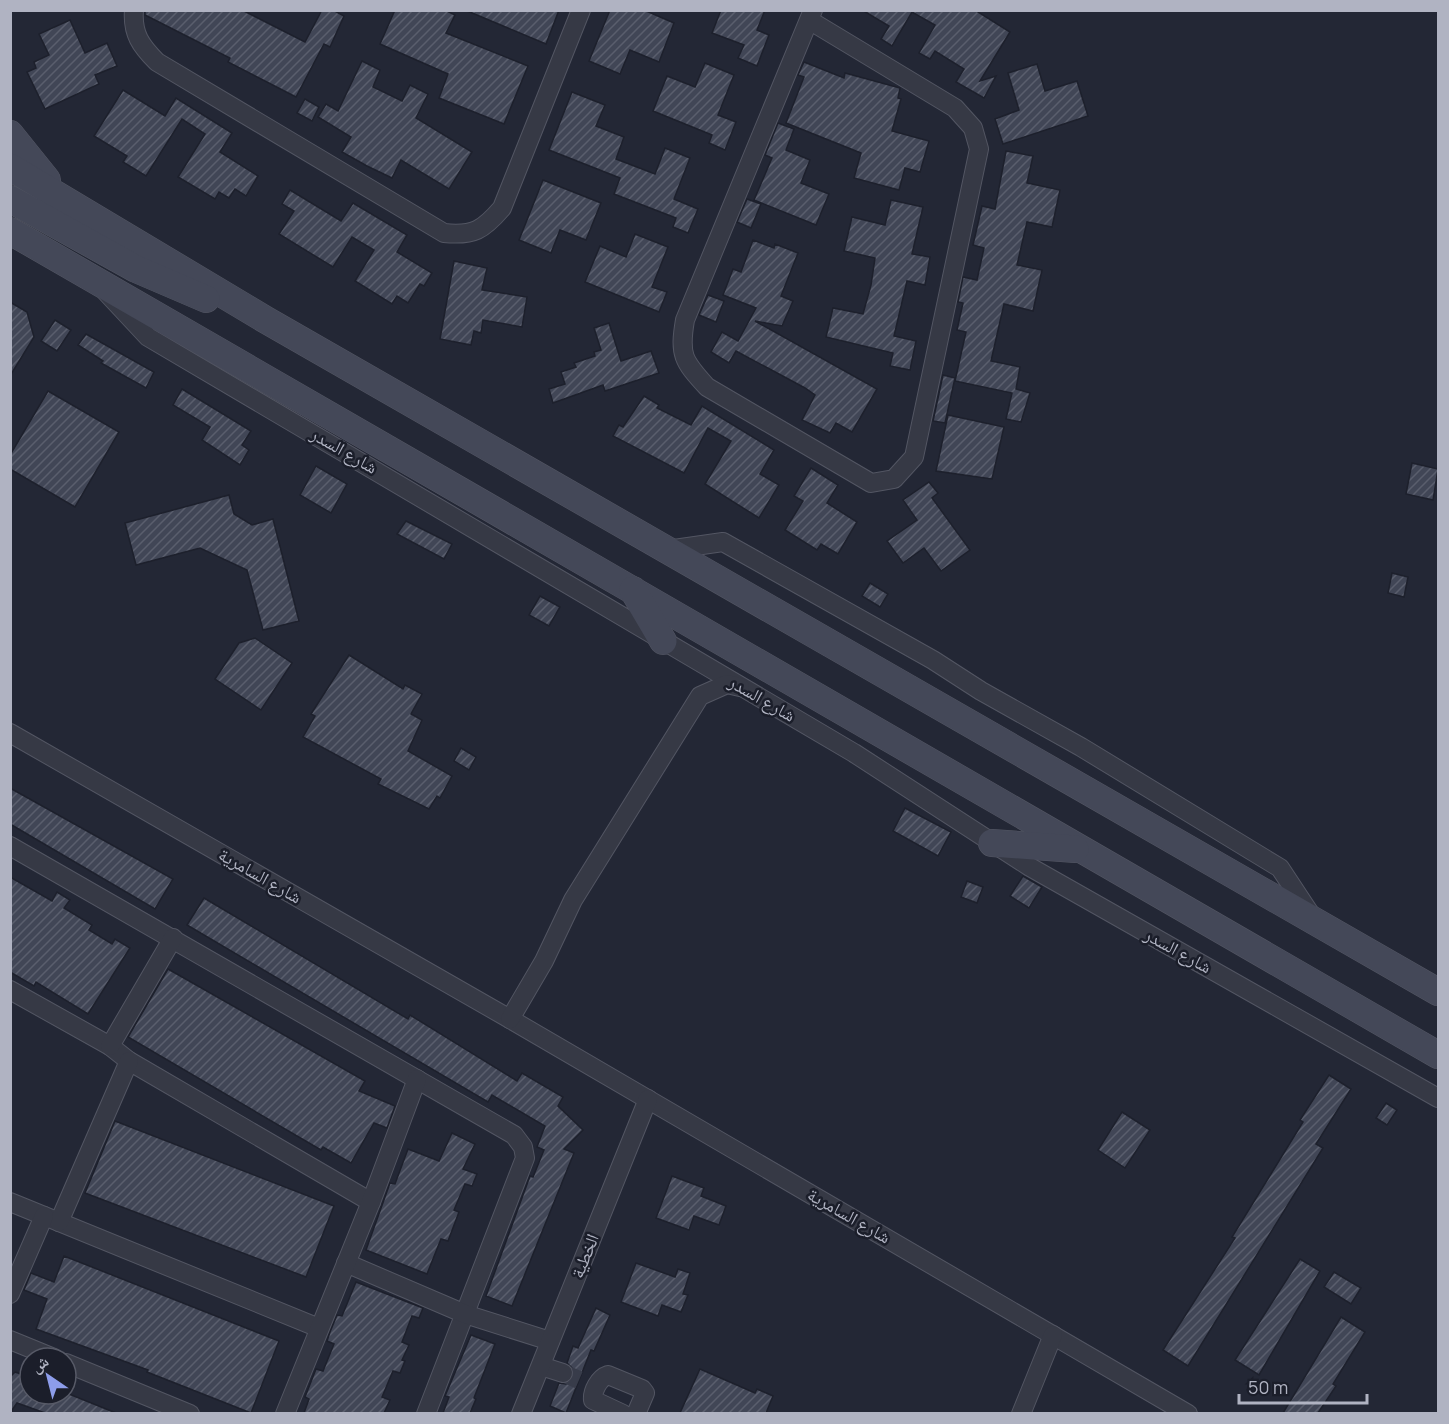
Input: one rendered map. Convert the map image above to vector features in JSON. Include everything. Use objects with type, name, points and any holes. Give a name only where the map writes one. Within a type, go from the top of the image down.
[{"type":"main road","points":[[10,134],[59,195]]},
{"type":"main road","points":[[10,167],[266,320],[1438,992]]},
{"type":"main road","points":[[10,199],[136,269],[182,290],[266,320]]},
{"type":"main road","name":"شارع السدر","points":[[10,231],[1438,1055]]},
{"type":"main road","points":[[10,245],[62,261]]},
{"type":"main road","points":[[630,587],[674,647]]},
{"type":"main road","points":[[992,843],[1083,849]]},
{"type":"main road","points":[[1401,1034],[1438,1038]]},
{"type":"main road","points":[[1401,1034],[1425,1062],[1438,1070]]},
{"type":"street","points":[[134,10],[132,28],[141,46],[157,62],[444,233],[465,235],[486,227],[502,208],[581,10]]},
{"type":"street","points":[[811,15],[955,108],[973,128],[979,149],[914,457],[894,479],[871,483],[707,387],[690,368],[681,346],[685,320],[811,15]]},
{"type":"street","name":"شارع السدر","points":[[99,284],[114,303],[148,337],[854,753],[1030,867],[1438,1098]]},
{"type":"street","points":[[667,550],[723,542],[933,660],[981,691],[1082,747],[1280,868],[1316,922]]},
{"type":"street","points":[[674,647],[696,670],[700,696]]},
{"type":"street","points":[[510,1019],[544,961],[573,900],[700,696],[727,684],[740,687]]},
{"type":"street","name":"شارع السامرية","points":[[10,733],[510,1019],[1188,1413]]},
{"type":"street","points":[[10,846],[417,1078],[514,1135],[523,1147],[525,1158],[426,1413]]},
{"type":"street","points":[[110,1046],[173,938]]},
{"type":"street","points":[[10,990],[110,1046],[129,1061],[371,1202]]},
{"type":"street","points":[[10,1294],[51,1219],[129,1061]]},
{"type":"street","points":[[285,1413],[371,1202],[417,1078]]},
{"type":"street","name":"الخطية","points":[[521,1413],[648,1099]]},
{"type":"street","points":[[10,1202],[319,1328]]},
{"type":"street","points":[[346,1263],[465,1314],[550,1341]]},
{"type":"street","points":[[1021,1413],[1053,1335]]},
{"type":"street","points":[[10,1340],[25,1346]]},
{"type":"street","points":[[541,1366],[579,1380],[608,1375],[642,1389],[645,1393],[636,1413]]},
{"type":"street","points":[[78,1368],[190,1413]]},
{"type":"street","points":[[579,1380],[593,1400],[623,1413]]},
{"type":"building","points":[[145,10],[244,11],[305,42],[322,10],[333,10],[344,16],[330,47],[324,44],[296,97],[228,62],[230,58],[145,15]]},
{"type":"building","points":[[395,10],[445,10],[455,15],[446,33],[528,66],[504,124],[439,98],[448,74],[380,44]]},
{"type":"building","points":[[465,10],[559,10],[546,44]]},
{"type":"building","points":[[610,10],[644,10],[674,23],[659,62],[630,50],[620,74],[589,61]]},
{"type":"building","points":[[721,10],[765,10],[757,30],[769,35],[757,66],[738,58],[744,45],[712,33]]},
{"type":"building","points":[[862,10],[975,10],[1010,32],[980,81],[996,76],[984,98],[956,82],[964,69],[935,51],[930,59],[919,53],[935,25],[912,12],[892,46],[881,39],[889,26]]},
{"type":"building","points":[[70,20],[85,53],[107,43],[117,66],[95,75],[99,84],[45,109],[27,72],[36,68],[34,62],[49,55],[39,34]]},
{"type":"building","points":[[362,61],[380,70],[373,87],[402,101],[410,85],[428,94],[416,118],[472,152],[449,189],[401,160],[392,178],[367,166],[342,152],[351,137],[318,117],[326,104],[338,111]]},
{"type":"building","points":[[804,62],[844,78],[845,73],[900,88],[898,98],[901,99],[892,131],[929,141],[920,172],[905,168],[899,190],[854,178],[861,153],[786,123],[804,77],[798,75]]},
{"type":"building","points":[[705,63],[734,75],[718,115],[736,122],[725,150],[709,143],[712,135],[653,111],[667,76],[695,87]]},
{"type":"building","points":[[1037,64],[1045,91],[1077,81],[1088,116],[1003,144],[995,119],[1019,110],[1008,73]]},
{"type":"building","points":[[123,90],[165,116],[176,98],[232,133],[220,152],[258,176],[246,196],[235,189],[229,198],[219,192],[215,199],[178,177],[205,134],[182,119],[146,176],[123,162],[127,156],[94,136]]},
{"type":"building","points":[[572,92],[605,105],[596,126],[624,137],[616,159],[655,174],[665,148],[690,158],[674,199],[698,209],[688,233],[673,227],[676,218],[614,194],[620,178],[549,150]]},
{"type":"building","points":[[305,99],[319,107],[312,121],[297,113]]},
{"type":"building","points":[[778,123],[794,129],[786,150],[810,160],[801,183],[829,194],[816,225],[754,200],[772,158],[765,155]]},
{"type":"building","points":[[1006,151],[1033,156],[1027,183],[1060,190],[1052,227],[1027,222],[1017,265],[1042,270],[1033,311],[1004,304],[991,361],[1020,367],[1016,389],[1030,393],[1021,422],[1006,419],[1012,393],[955,381],[966,332],[957,330],[963,303],[958,302],[963,277],[977,280],[984,248],[973,245],[982,206],[995,209]]},
{"type":"building","points":[[543,180],[601,203],[586,240],[560,230],[551,253],[519,240]]},
{"type":"building","points":[[290,190],[341,221],[353,203],[407,235],[397,252],[432,273],[424,286],[420,284],[408,303],[397,296],[392,304],[355,281],[374,250],[352,237],[333,267],[279,234],[294,211],[282,204]]},
{"type":"building","points":[[747,199],[761,204],[751,228],[737,222]]},
{"type":"building","points":[[891,200],[923,207],[912,254],[930,257],[925,285],[907,281],[894,336],[916,341],[910,370],[890,366],[893,353],[826,337],[833,308],[863,314],[871,285],[875,258],[844,251],[852,217],[885,225]]},
{"type":"building","points":[[635,234],[668,247],[652,287],[667,292],[659,312],[585,282],[600,246],[626,257]]},
{"type":"building","points":[[753,240],[774,248],[775,244],[798,253],[781,296],[793,301],[782,326],[755,321],[877,389],[852,432],[836,423],[830,433],[802,420],[815,395],[805,388],[736,351],[729,363],[711,352],[722,332],[738,341],[756,308],[723,295],[733,269],[741,272]]},
{"type":"building","points":[[454,261],[487,268],[482,290],[527,297],[522,327],[483,320],[481,333],[474,331],[471,345],[440,339]]},
{"type":"building","points":[[708,295],[724,301],[716,322],[699,315]]},
{"type":"building","points":[[10,302],[27,312],[34,337],[10,376]]},
{"type":"building","points":[[55,320],[71,330],[57,351],[41,341]]},
{"type":"building","points":[[609,323],[621,361],[651,351],[659,373],[605,391],[603,385],[553,403],[549,389],[565,384],[561,372],[576,367],[574,363],[595,356],[594,352],[601,350],[594,328]]},
{"type":"building","points":[[86,334],[154,372],[146,388],[101,363],[103,361],[78,345]]},
{"type":"building","points":[[943,375],[955,378],[945,423],[933,421]]},
{"type":"building","points":[[182,389],[251,431],[242,445],[249,450],[240,465],[202,440],[210,427],[173,405]]},
{"type":"building","points":[[48,391],[119,432],[75,507],[10,469],[10,455]]},
{"type":"building","points":[[644,396],[659,405],[657,408],[691,425],[702,406],[774,450],[760,474],[779,485],[759,518],[705,484],[731,441],[708,428],[684,473],[613,436],[619,425],[623,427]]},
{"type":"building","points":[[948,415],[1004,427],[992,479],[936,471]]},
{"type":"building","points":[[1412,463],[1438,469],[1433,500],[1406,494]]},
{"type":"building","points":[[316,466],[347,484],[331,513],[300,495]]},
{"type":"building","points":[[811,468],[838,485],[827,503],[857,522],[838,554],[821,544],[817,550],[785,530],[803,501],[794,496]]},
{"type":"building","points":[[929,482],[938,493],[932,498],[970,550],[941,571],[924,548],[903,563],[887,541],[917,520],[903,500]]},
{"type":"building","points":[[229,495],[234,514],[252,525],[273,519],[299,621],[263,630],[247,570],[200,548],[136,565],[125,523]]},
{"type":"building","points":[[406,521],[452,544],[444,559],[397,534]]},
{"type":"building","points":[[1392,573],[1408,577],[1404,597],[1388,593]]},
{"type":"building","points":[[870,583],[888,594],[880,607],[862,596]]},
{"type":"building","points":[[540,596],[560,607],[549,626],[529,615]]},
{"type":"building","points":[[255,638],[292,663],[261,710],[215,679],[239,643]]},
{"type":"building","points":[[349,655],[403,689],[405,685],[422,694],[411,714],[422,720],[408,751],[452,776],[440,798],[437,796],[429,809],[378,784],[381,779],[303,737],[315,716],[311,714]]},
{"type":"building","points":[[461,748],[476,757],[469,770],[454,761]]},
{"type":"building","points":[[10,788],[173,879],[155,909],[10,824]]},
{"type":"building","points":[[905,808],[951,832],[938,856],[893,831]]},
{"type":"building","points":[[1023,876],[1042,887],[1029,908],[1010,896]]},
{"type":"building","points":[[10,877],[52,901],[57,892],[70,900],[64,908],[92,925],[89,930],[112,944],[115,939],[130,948],[88,1014],[36,982],[34,986],[10,972]]},
{"type":"building","points":[[967,881],[983,887],[977,903],[961,897]]},
{"type":"building","points":[[204,898],[408,1019],[410,1015],[517,1081],[522,1073],[563,1097],[558,1106],[583,1130],[564,1149],[574,1153],[512,1306],[486,1296],[530,1176],[533,1177],[544,1150],[537,1147],[545,1126],[492,1095],[488,1102],[187,925]]},
{"type":"building","points":[[168,969],[365,1081],[359,1091],[395,1106],[387,1128],[374,1123],[351,1163],[323,1147],[321,1150],[128,1037]]},
{"type":"building","points":[[1329,1075],[1351,1089],[1316,1144],[1323,1148],[1188,1366],[1163,1350],[1235,1238],[1232,1237],[1303,1122],[1300,1120]]},
{"type":"building","points":[[1386,1103],[1397,1110],[1387,1125],[1376,1118]]},
{"type":"building","points":[[1122,1112],[1150,1130],[1125,1168],[1098,1150]]},
{"type":"building","points":[[115,1121],[334,1206],[306,1277],[85,1193]]},
{"type":"building","points":[[452,1133],[475,1144],[463,1169],[477,1174],[472,1186],[465,1184],[454,1210],[459,1212],[448,1241],[441,1239],[427,1274],[366,1250],[390,1183],[395,1184],[408,1149],[439,1161]]},
{"type":"building","points":[[672,1176],[704,1188],[701,1196],[726,1206],[719,1225],[694,1216],[689,1230],[656,1218]]},
{"type":"building","points":[[64,1256],[279,1341],[251,1413],[147,1372],[148,1370],[36,1329],[47,1299],[24,1290],[31,1273],[54,1282]]},
{"type":"building","points":[[1300,1259],[1320,1271],[1259,1375],[1235,1360]]},
{"type":"building","points":[[636,1263],[675,1277],[678,1269],[690,1273],[683,1294],[688,1295],[681,1312],[662,1305],[658,1316],[621,1302]]},
{"type":"building","points":[[1334,1272],[1361,1288],[1351,1304],[1324,1287]]},
{"type":"building","points":[[356,1282],[423,1308],[419,1318],[412,1316],[402,1342],[409,1345],[402,1360],[405,1361],[400,1373],[393,1371],[382,1397],[390,1400],[384,1413],[304,1413],[309,1399],[305,1397],[316,1369],[323,1371],[334,1344],[327,1341],[330,1332],[337,1315],[342,1316]]},
{"type":"building","points":[[596,1308],[610,1315],[594,1351],[591,1350],[566,1413],[550,1406],[559,1383],[566,1384],[573,1377],[574,1370],[567,1363],[573,1346],[578,1348]]},
{"type":"building","points":[[1341,1317],[1365,1332],[1333,1384],[1336,1386],[1318,1413],[1283,1413]]},
{"type":"building","points":[[471,1335],[495,1344],[474,1398],[476,1399],[470,1413],[443,1413],[449,1397],[445,1396]]},
{"type":"building","points":[[700,1369],[755,1393],[757,1389],[773,1396],[766,1413],[680,1413]]},
{"type":"building","points":[[15,1372],[18,1373],[18,1403],[10,1413],[10,1377]]},
{"type":"building","points":[[78,1398],[116,1413],[45,1413],[25,1406],[78,1406]]},
{"type":"tunnel","points":[[563,1373],[579,1380]]}]
